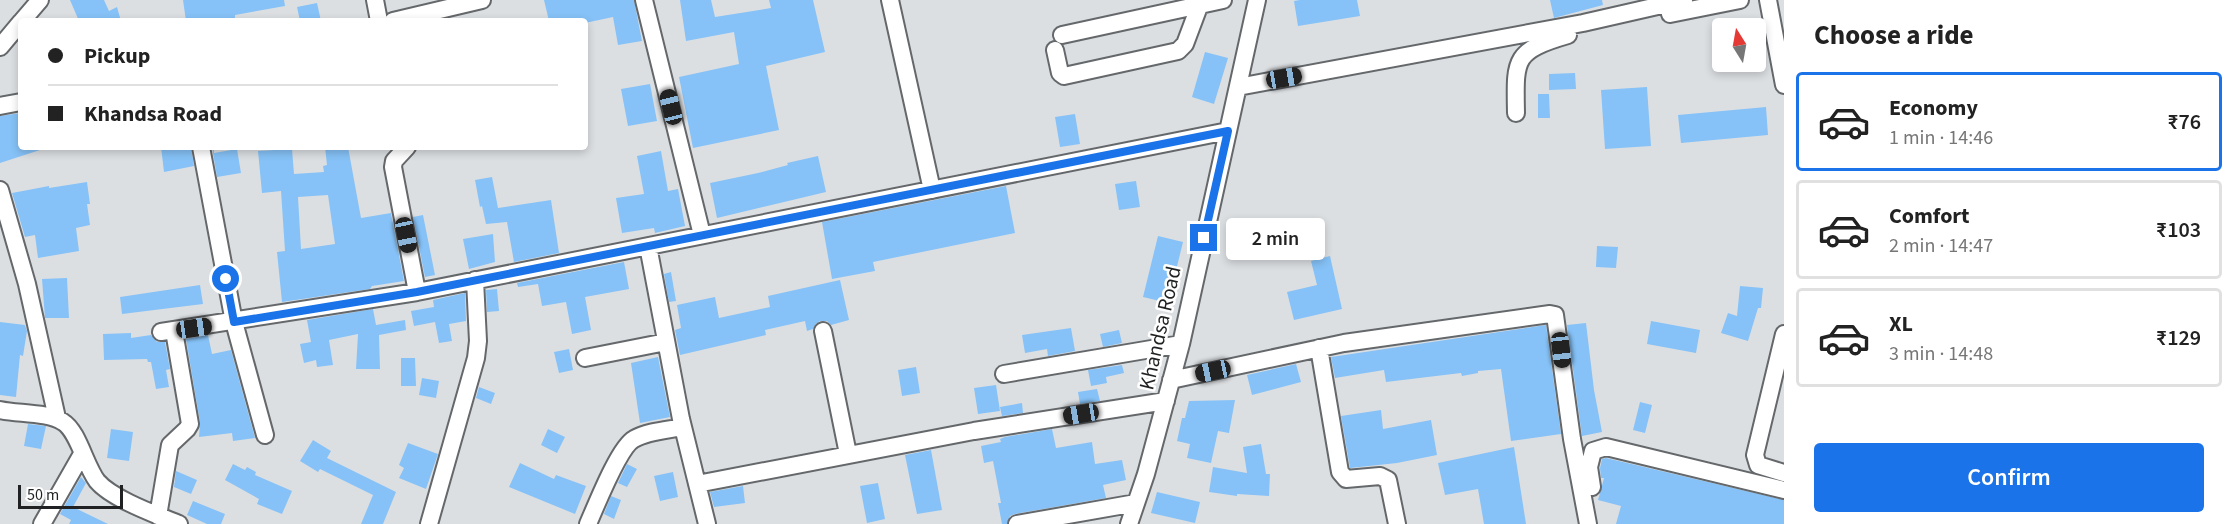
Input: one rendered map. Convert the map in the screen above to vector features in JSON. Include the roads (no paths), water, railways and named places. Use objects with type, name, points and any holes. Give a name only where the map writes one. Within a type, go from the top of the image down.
[{"type":"street","points":[[25,18],[40,0]]},
{"type":"street","points":[[375,0],[378,18]]},
{"type":"street","points":[[406,18],[482,0]]},
{"type":"street","points":[[644,0],[702,235]]},
{"type":"street","points":[[890,0],[932,190]]},
{"type":"street","points":[[1200,4],[1185,44],[1178,51],[1064,76],[1060,73],[1058,43],[1200,4],[1223,0]]},
{"type":"street","name":"Khandsa Road","points":[[1133,523],[1136,503],[1180,344],[1257,0]]},
{"type":"street","points":[[1238,87],[1583,22],[1684,0]]},
{"type":"street","points":[[1516,113],[1515,73],[1519,60],[1541,43],[1572,34],[1740,0]]},
{"type":"street","points":[[1768,0],[1784,85]]},
{"type":"street","points":[[0,47],[18,27]]},
{"type":"street","points":[[0,106],[18,103]]},
{"type":"street","points":[[158,516],[170,445],[190,424],[167,331],[417,292],[1228,131]]},
{"type":"street","points":[[202,150],[234,322],[265,435]]},
{"type":"street","points":[[404,150],[394,161],[393,167],[417,292]]},
{"type":"street","points":[[0,190],[27,284],[57,418]]},
{"type":"street","points":[[648,246],[683,427],[707,524]]},
{"type":"street","points":[[429,524],[476,358],[478,341],[475,280]]},
{"type":"street","points":[[1171,380],[1319,348],[1555,315],[1572,439],[1588,524]]},
{"type":"street","points":[[823,331],[848,454]]},
{"type":"street","points":[[1784,334],[1755,455],[1758,465],[1784,473]]},
{"type":"street","points":[[585,358],[666,342]]},
{"type":"street","points":[[1004,374],[1180,344]]},
{"type":"street","points":[[1319,348],[1340,471],[1346,479],[1380,476],[1388,480],[1397,524]]},
{"type":"street","points":[[697,484],[974,430],[1166,400]]},
{"type":"street","points":[[0,410],[57,418],[71,428],[82,454],[102,485],[124,499],[179,524]]},
{"type":"street","points":[[588,524],[629,442],[645,435],[683,427]]},
{"type":"street","points":[[1597,524],[1589,466],[1593,451],[1598,448],[1606,447],[1784,490]]},
{"type":"street","points":[[42,524],[82,454]]},
{"type":"street","points":[[1017,524],[1136,503]]}]
